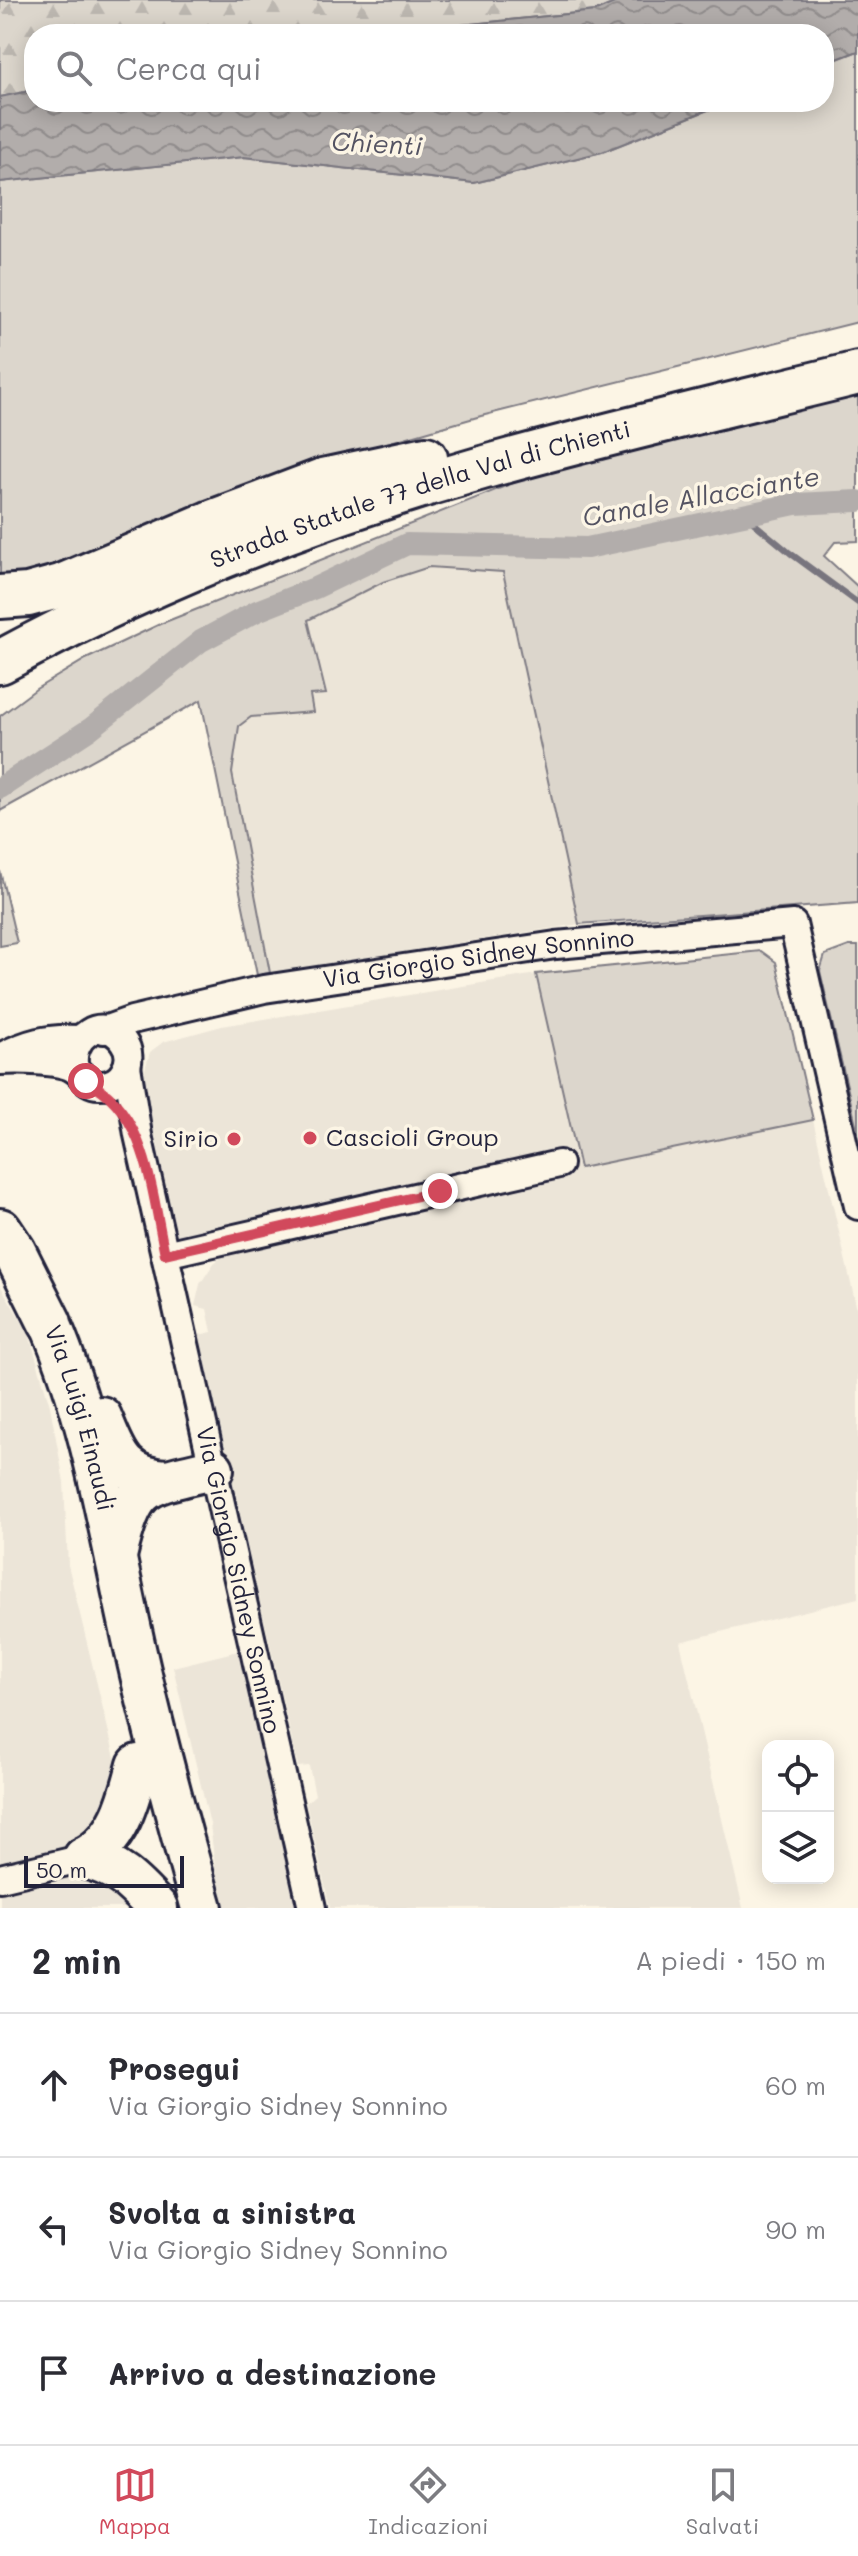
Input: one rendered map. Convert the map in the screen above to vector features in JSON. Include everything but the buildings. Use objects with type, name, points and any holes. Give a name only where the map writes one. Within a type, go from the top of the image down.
[{"type":"highway","name":"Strada Statale 77 della Val di Chienti","points":[[0,631],[122,573],[215,534],[430,470],[611,406],[858,345]]},
{"type":"highway","name":"Strada Statale 77 della Val di Chienti","points":[[0,662],[53,633],[204,565],[430,470],[618,432],[858,373]]},
{"type":"highway","points":[[0,597],[28,595],[61,586],[209,523],[323,480],[430,470]]},
{"type":"highway","points":[[0,686],[25,669],[102,629],[207,583],[348,531],[430,470]]},
{"type":"highway","points":[[0,1230],[14,1251],[57,1340]]},
{"type":"main road","points":[[57,1340],[99,1412],[114,1451],[122,1462],[144,1476],[167,1480]]},
{"type":"main road","name":"Via Luigi Einaudi","points":[[57,1340],[85,1421],[153,1734],[202,1908]]},
{"type":"main road","name":"Via Luigi Einaudi","points":[[57,1340],[84,1506],[138,1765],[179,1908]]},
{"type":"main road","points":[[115,1560],[130,1507],[142,1492],[167,1480],[213,1469]]},
{"type":"main road","points":[[84,1858],[110,1837],[126,1806],[138,1765]]},
{"type":"main road","points":[[84,1858],[103,1862],[122,1872],[157,1908]]},
{"type":"street","name":"Via Giorgio Sidney Sonnino","points":[[0,1059],[38,1040],[91,1035],[132,1020],[264,989],[556,945],[793,924],[858,1206]]},
{"type":"street","name":"Via Giorgio Sidney Sonnino","points":[[0,1059],[35,1061],[103,1086],[118,1079],[128,1057],[167,1013]]},
{"type":"street","points":[[85,1077],[73,1053],[91,1035],[118,1036],[128,1057]]},
{"type":"street","name":"Via Giorgio Sidney Sonnino","points":[[128,1057],[138,1135],[312,1908]]},
{"type":"street","name":"Via Giorgio Sidney Sonnino","points":[[85,1077],[110,1095],[138,1135]]},
{"type":"street","points":[[165,1254],[559,1164]]},
{"type":"street","points":[[0,1878],[84,1858]]},
{"type":"shaded area","points":[[429,567],[503,572],[579,924],[270,973],[232,773],[239,725],[251,717],[312,712],[307,620],[383,582]]},
{"type":"shaded area","points":[[536,974],[580,1167],[813,1120],[858,1314],[858,1598],[680,1642],[743,1908],[330,1908],[306,1803],[315,1795],[309,1766],[298,1767],[199,1335],[212,1332],[207,1309],[195,1306],[200,1284],[214,1263],[239,1245],[523,1159],[177,1235],[149,1108],[144,1073],[150,1052],[163,1042],[222,1026]]},
{"type":"shaded area","points":[[0,1285],[29,1334],[50,1406],[64,1482],[68,1565],[116,1762],[118,1797],[101,1829],[147,1908],[0,1908]]},
{"type":"shaded area","points":[[238,1651],[296,1908],[220,1908],[210,1824],[173,1667]]},
{"type":"green space","points":[[0,0],[621,0],[596,11],[471,24],[24,24],[24,92],[0,97]]},
{"type":"green space","points":[[858,51],[858,322],[481,416],[342,456],[87,558],[0,577],[0,182],[244,157],[474,183],[602,152],[703,112],[834,112],[834,60]]},
{"type":"green space","points":[[858,391],[858,541],[835,542],[824,556],[858,587],[858,903],[579,924],[503,572],[429,567],[383,582],[308,620],[326,694],[310,695],[313,712],[251,717],[239,726],[232,773],[270,973],[257,975],[201,700],[0,811],[0,716],[36,689],[86,659],[160,624],[541,472]]},
{"type":"green space","points":[[0,871],[17,943],[0,946]]},
{"type":"green space","points":[[858,946],[858,1133],[820,971],[825,955]]},
{"type":"green space","points":[[761,951],[776,962],[813,1120],[580,1168],[536,974]]},
{"type":"water","points":[[621,0],[858,0],[858,51],[834,60],[834,24],[471,24],[596,11]]},
{"type":"water","name":"Chienti","points":[[24,92],[24,112],[703,112],[602,152],[474,183],[244,157],[0,182],[0,97]]},
{"type":"waterway","name":"Canale Allacciante","points":[[0,788],[90,729],[201,641],[257,611],[315,588],[407,544],[587,548],[795,504],[858,501]]},
{"type":"waterway","points":[[743,514],[858,603]]},
{"type":"place","name":"Cascioli Group","points":[[310,1138]]},
{"type":"place","name":"Sirio","points":[[234,1139]]},
{"type":"route","points":[[86,1081],[110,1095],[138,1135],[165,1254],[440,1191]]}]
